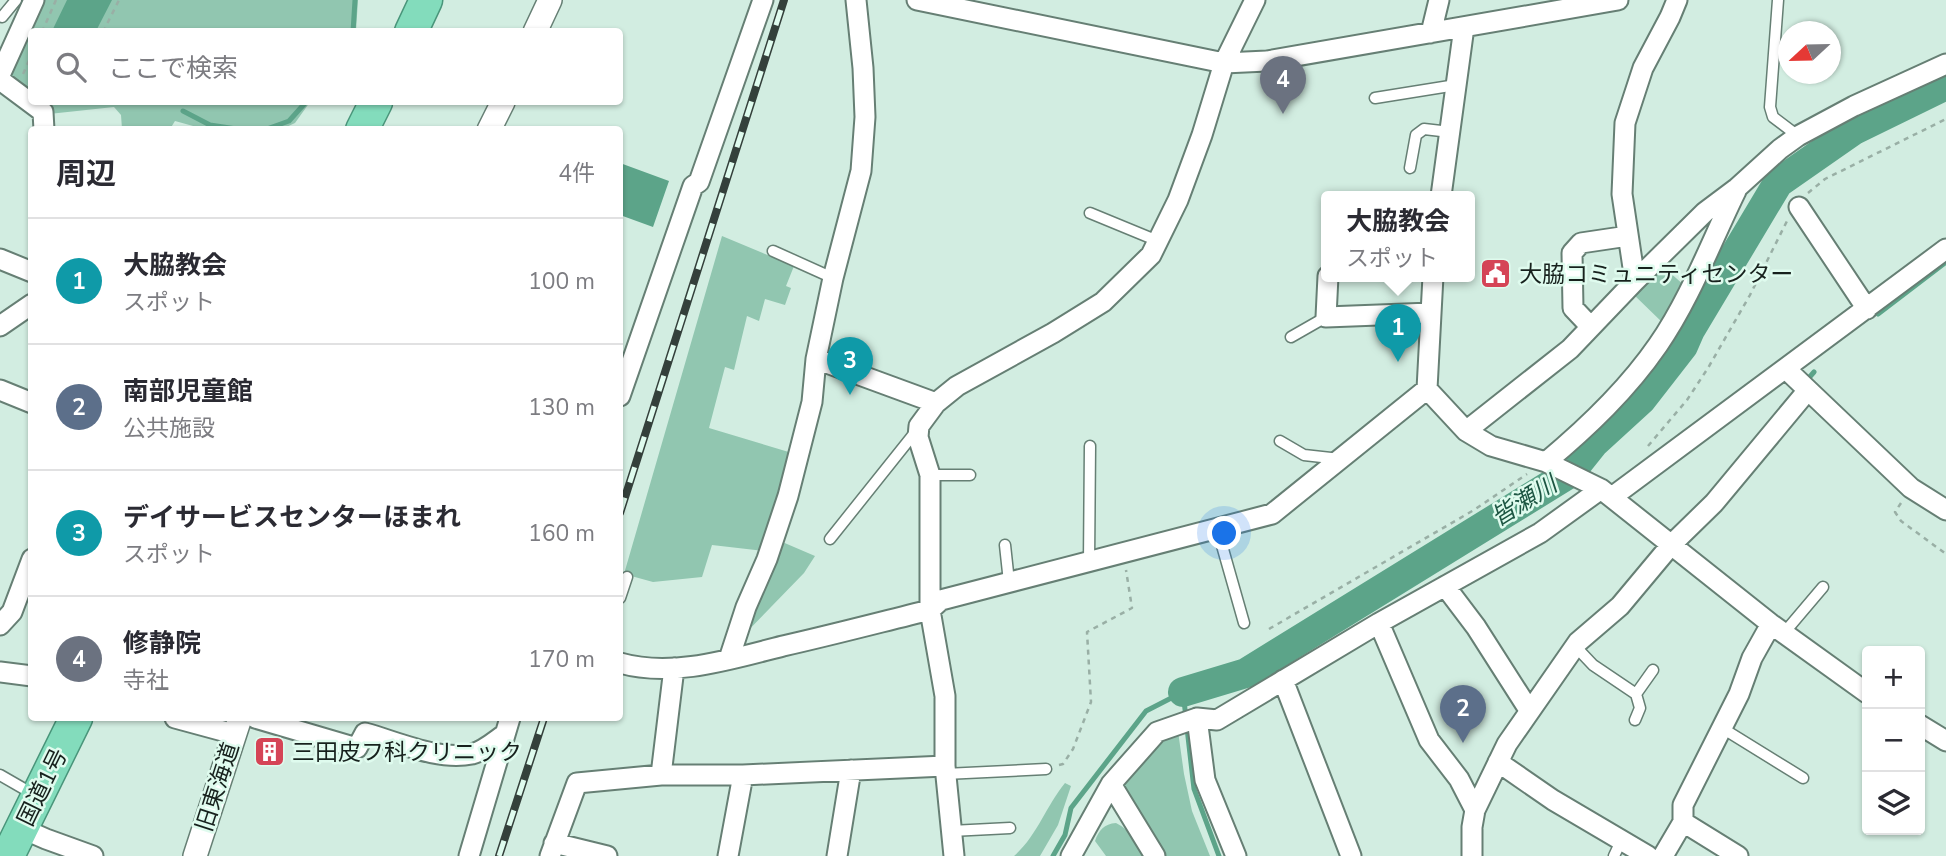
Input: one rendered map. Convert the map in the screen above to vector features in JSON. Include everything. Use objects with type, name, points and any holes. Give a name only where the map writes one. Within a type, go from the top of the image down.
[{"type":"highway","points":[[413,28],[426,0]]},
{"type":"highway","points":[[364,126],[374,105]]},
{"type":"highway","name":"国道1号","points":[[8,856],[74,721]]},
{"type":"street","points":[[28,100],[0,78],[34,0]]},
{"type":"street","points":[[537,28],[550,0]]},
{"type":"street","points":[[623,387],[693,186],[699,182],[763,0]]},
{"type":"street","points":[[730,659],[746,607],[767,559],[788,496],[812,402],[816,359],[833,278],[861,171],[865,117],[856,0]]},
{"type":"street","points":[[917,0],[1224,63],[1266,61],[1464,27],[1545,7],[1618,0]]},
{"type":"street","points":[[954,856],[945,770],[945,696],[930,610],[930,475],[918,437],[919,426],[936,403],[957,386],[1103,302],[1151,254],[1178,200],[1224,63],[1255,0]]},
{"type":"street","points":[[1431,33],[1439,0]]},
{"type":"street","points":[[1636,281],[1622,194],[1625,123],[1643,68],[1677,0]]},
{"type":"street","points":[[1442,191],[1464,27]]},
{"type":"street","points":[[1466,431],[1570,349],[1705,212],[1798,136],[1854,106],[1946,64]]},
{"type":"street","points":[[34,105],[43,112],[44,126]]},
{"type":"street","points":[[491,126],[502,105]]},
{"type":"street","points":[[1546,462],[1632,380],[1659,344],[1679,310],[1737,188]]},
{"type":"street","points":[[1798,207],[1867,309]]},
{"type":"street","points":[[1591,327],[1573,308],[1572,253],[1581,243],[1628,236]]},
{"type":"street","points":[[1071,856],[1111,784],[1157,732],[1188,721],[1217,720],[1379,623],[1607,493],[1786,369],[1946,249]]},
{"type":"street","points":[[0,259],[28,270]]},
{"type":"street","points":[[1328,282],[1326,317],[1431,313]]},
{"type":"street","points":[[1433,282],[1427,389],[1466,431],[1491,446],[1546,462],[1607,493],[1778,629],[1862,689]]},
{"type":"street","points":[[0,326],[28,307]]},
{"type":"street","points":[[816,359],[936,403]]},
{"type":"street","points":[[1786,369],[1911,488],[1946,510]]},
{"type":"street","points":[[623,664],[639,669],[674,668],[730,659],[930,610],[942,600],[1272,514],[1427,389]]},
{"type":"street","points":[[0,390],[28,400]]},
{"type":"street","points":[[1472,856],[1475,810],[1498,762],[1529,710],[1575,646],[1620,606],[1671,545],[1714,503],[1808,390]]},
{"type":"street","points":[[0,625],[12,611],[28,569]]},
{"type":"street","points":[[1445,586],[1476,627],[1529,710]]},
{"type":"street","points":[[1379,623],[1429,740],[1459,779],[1475,810]]},
{"type":"street","points":[[1664,856],[1683,822],[1683,805],[1739,694],[1752,658],[1778,629]]},
{"type":"street","points":[[662,775],[674,668]]},
{"type":"street","points":[[0,672],[28,676]]},
{"type":"street","points":[[1283,680],[1351,856]]},
{"type":"street","points":[[198,721],[237,726]]},
{"type":"street","points":[[265,721],[356,748],[365,733],[435,753],[454,755],[473,754],[508,726]]},
{"type":"street","points":[[1188,721],[1205,780],[1236,856]]},
{"type":"street","name":"旧東海道","points":[[195,856],[237,726]]},
{"type":"street","points":[[469,856],[508,726]]},
{"type":"street","points":[[1925,728],[1946,741]]},
{"type":"street","points":[[1498,762],[1618,848],[1648,856]]},
{"type":"street","points":[[837,856],[851,770]]},
{"type":"street","points":[[607,856],[552,850],[577,783],[662,775],[945,770]]},
{"type":"street","points":[[728,856],[743,775]]},
{"type":"street","points":[[1111,784],[1155,856]]},
{"type":"street","points":[[1683,822],[1738,856]]},
{"type":"street","points":[[21,828],[93,856]]},
{"type":"lane","points":[[2,17],[16,0]]},
{"type":"lane","points":[[1778,0],[1770,107],[1773,117],[1798,136]]},
{"type":"lane","points":[[1375,98],[1457,85]]},
{"type":"lane","points":[[1410,167],[1416,135],[1423,130],[1450,132]]},
{"type":"lane","points":[[1090,213],[1158,241]]},
{"type":"lane","points":[[773,251],[833,278]]},
{"type":"lane","points":[[1292,337],[1326,317]]},
{"type":"lane","points":[[830,539],[919,426]]},
{"type":"lane","points":[[1280,441],[1304,455],[1340,459]]},
{"type":"lane","points":[[1089,562],[1090,446]]},
{"type":"lane","points":[[930,475],[970,475]]},
{"type":"lane","points":[[1217,528],[1244,623]]},
{"type":"lane","points":[[1005,545],[1009,582]]},
{"type":"lane","points":[[623,589],[627,577]]},
{"type":"lane","points":[[1778,629],[1823,587]]},
{"type":"lane","points":[[1575,646],[1593,665],[1636,694],[1640,708],[1635,720]]},
{"type":"lane","points":[[1636,694],[1653,670]]},
{"type":"lane","points":[[1722,728],[1803,778]]},
{"type":"lane","points":[[945,770],[1046,769]]},
{"type":"lane","points":[[0,775],[37,796]]},
{"type":"lane","points":[[951,831],[1010,828]]},
{"type":"path","points":[[44,28],[56,0]]},
{"type":"path","points":[[105,28],[119,0]]},
{"type":"path","points":[[21,78],[28,63]]},
{"type":"path","points":[[1646,449],[1708,368],[1749,295],[1784,224],[1810,192],[1825,179],[1946,119]]},
{"type":"path","points":[[1269,629],[1474,510],[1546,462]]},
{"type":"path","points":[[1911,488],[1895,512],[1901,521],[1946,554]]},
{"type":"path","points":[[1046,769],[1063,764],[1073,749],[1091,702],[1087,632],[1132,608],[1124,553]]},
{"type":"shaded area","points":[[43,0],[358,0],[356,28],[30,28]]},
{"type":"shaded area","points":[[67,0],[112,0],[98,28],[53,28]]},
{"type":"shaded area","points":[[28,33],[28,97],[7,79]]},
{"type":"shaded area","points":[[38,105],[308,105],[295,123],[289,126],[193,126],[175,121],[172,126],[122,126],[121,115],[114,107],[49,114]]},
{"type":"shaded area","points":[[623,164],[669,181],[653,227],[623,216]]},
{"type":"shaded area","points":[[722,236],[794,266],[786,286],[791,288],[785,305],[765,299],[759,321],[747,316],[734,370],[725,367],[709,428],[792,453],[764,551],[712,545],[702,577],[653,582],[624,574]]},
{"type":"shaded area","points":[[1659,263],[1685,286],[1666,326],[1631,292]]},
{"type":"shaded area","points":[[780,541],[815,556],[804,573],[738,641]]},
{"type":"shaded area","points":[[1178,731],[1192,811],[1210,856],[1163,856],[1120,782],[1155,740]]},
{"type":"shaded area","points":[[1065,783],[1071,786],[1058,825],[1040,856],[1014,856],[1029,839]]},
{"type":"shaded area","points":[[1116,823],[1133,837],[1144,856],[1106,856],[1095,841],[1102,828]]},
{"type":"waterway","points":[[353,28],[355,0]]},
{"type":"waterway","name":"皆瀬川","points":[[1183,692],[1246,673],[1570,473],[1594,443],[1641,400],[1683,346],[1778,183],[1854,130],[1946,85]]},
{"type":"waterway","points":[[275,126],[289,121],[303,105]]},
{"type":"waterway","points":[[183,111],[217,126]]},
{"type":"waterway","points":[[1878,314],[1946,262]]},
{"type":"waterway","points":[[1807,380],[1814,372]]},
{"type":"waterway","name":"皆瀬川","points":[[1053,856],[1065,835],[1071,808],[1146,711],[1183,692],[1186,718]]},
{"type":"waterway","points":[[1187,728],[1194,789],[1219,856]]},
{"type":"railway","points":[[623,504],[784,0]]},
{"type":"railway","points":[[499,856],[543,721]]},
{"type":"place","name":"修静院","points":[[1283,114]]},
{"type":"place","name":"大脇コミュニティセンター","points":[[1496,274]]},
{"type":"place","name":"大脇教会","points":[[1398,362]]},
{"type":"place","name":"デイサービスセンターほまれ","points":[[850,395]]},
{"type":"place","name":"南部児童館","points":[[1463,743]]},
{"type":"place","name":"三田皮フ科クリニック","points":[[269,752]]}]
